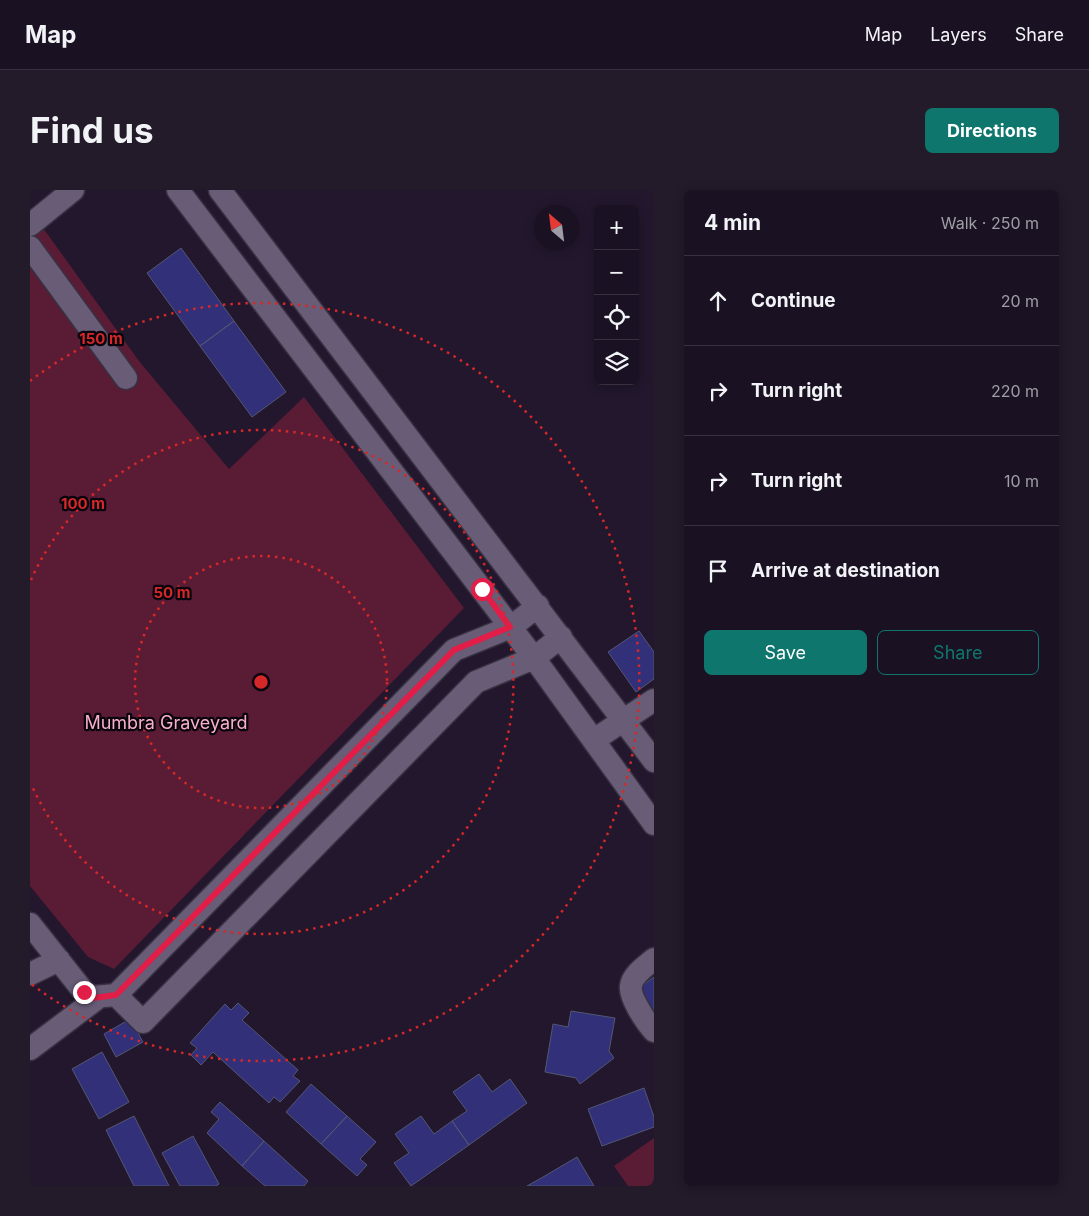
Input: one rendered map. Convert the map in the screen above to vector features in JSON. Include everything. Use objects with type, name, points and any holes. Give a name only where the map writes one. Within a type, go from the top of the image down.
[{"type":"street","points":[[30,225],[73,190]]},
{"type":"street","points":[[178,190],[534,658],[654,824]]},
{"type":"street","points":[[220,190],[562,637],[654,761]]},
{"type":"street","points":[[30,247],[126,378]]},
{"type":"street","points":[[30,1049],[107,996],[454,650],[510,627],[538,606]]},
{"type":"street","points":[[30,924],[84,992],[93,998],[107,996],[143,1022],[476,682],[534,658],[562,637]]},
{"type":"street","points":[[594,740],[654,700]]},
{"type":"street","points":[[30,974],[59,960]]},
{"type":"street","points":[[654,960],[636,976],[630,985],[631,994],[647,1023],[654,1031]]},
{"type":"green space","name":"Mumbra Graveyard","points":[[30,210],[139,361],[229,469],[304,397],[464,608],[114,969],[88,957],[30,886]]},
{"type":"green space","points":[[654,1138],[654,1186],[628,1186],[614,1166]]},
{"type":"building","points":[[181,248],[234,321],[200,346],[147,273]]},
{"type":"building","points":[[234,321],[286,392],[252,417],[200,346]]},
{"type":"building","points":[[639,631],[654,652],[654,679],[636,692],[608,652]]},
{"type":"building","points":[[654,977],[654,1023],[635,991]]},
{"type":"building","points":[[238,1003],[249,1013],[242,1020],[298,1070],[293,1076],[300,1081],[280,1102],[274,1097],[269,1103],[213,1052],[201,1065],[191,1055],[197,1048],[190,1043],[225,1004],[231,1010]]},
{"type":"building","points":[[571,1011],[615,1018],[609,1051],[614,1058],[580,1084],[576,1078],[545,1072],[553,1024],[568,1027]]},
{"type":"building","points":[[130,1019],[143,1042],[116,1057],[104,1034]]},
{"type":"building","points":[[102,1052],[129,1102],[99,1119],[72,1069]]},
{"type":"building","points":[[479,1074],[492,1092],[510,1079],[527,1103],[469,1145],[452,1121],[467,1111],[453,1092]]},
{"type":"building","points":[[311,1084],[347,1116],[321,1144],[286,1112]]},
{"type":"building","points":[[644,1088],[654,1117],[654,1127],[602,1146],[588,1109]]},
{"type":"building","points":[[220,1102],[264,1141],[242,1166],[207,1133],[219,1119],[211,1112]]},
{"type":"building","points":[[134,1116],[169,1186],[134,1186],[106,1130]]},
{"type":"building","points":[[347,1116],[376,1142],[360,1159],[367,1165],[357,1176],[321,1144]]},
{"type":"building","points":[[421,1116],[434,1134],[452,1121],[469,1145],[411,1186],[394,1163],[409,1153],[395,1134]]},
{"type":"building","points":[[193,1136],[219,1184],[216,1186],[180,1186],[162,1153]]},
{"type":"building","points":[[264,1141],[308,1181],[304,1186],[265,1186],[242,1166]]},
{"type":"building","points":[[577,1157],[594,1186],[527,1186],[543,1177]]},
{"type":"route","points":[[84,992],[93,998],[116,995],[454,650],[510,627],[482,589]]}]
